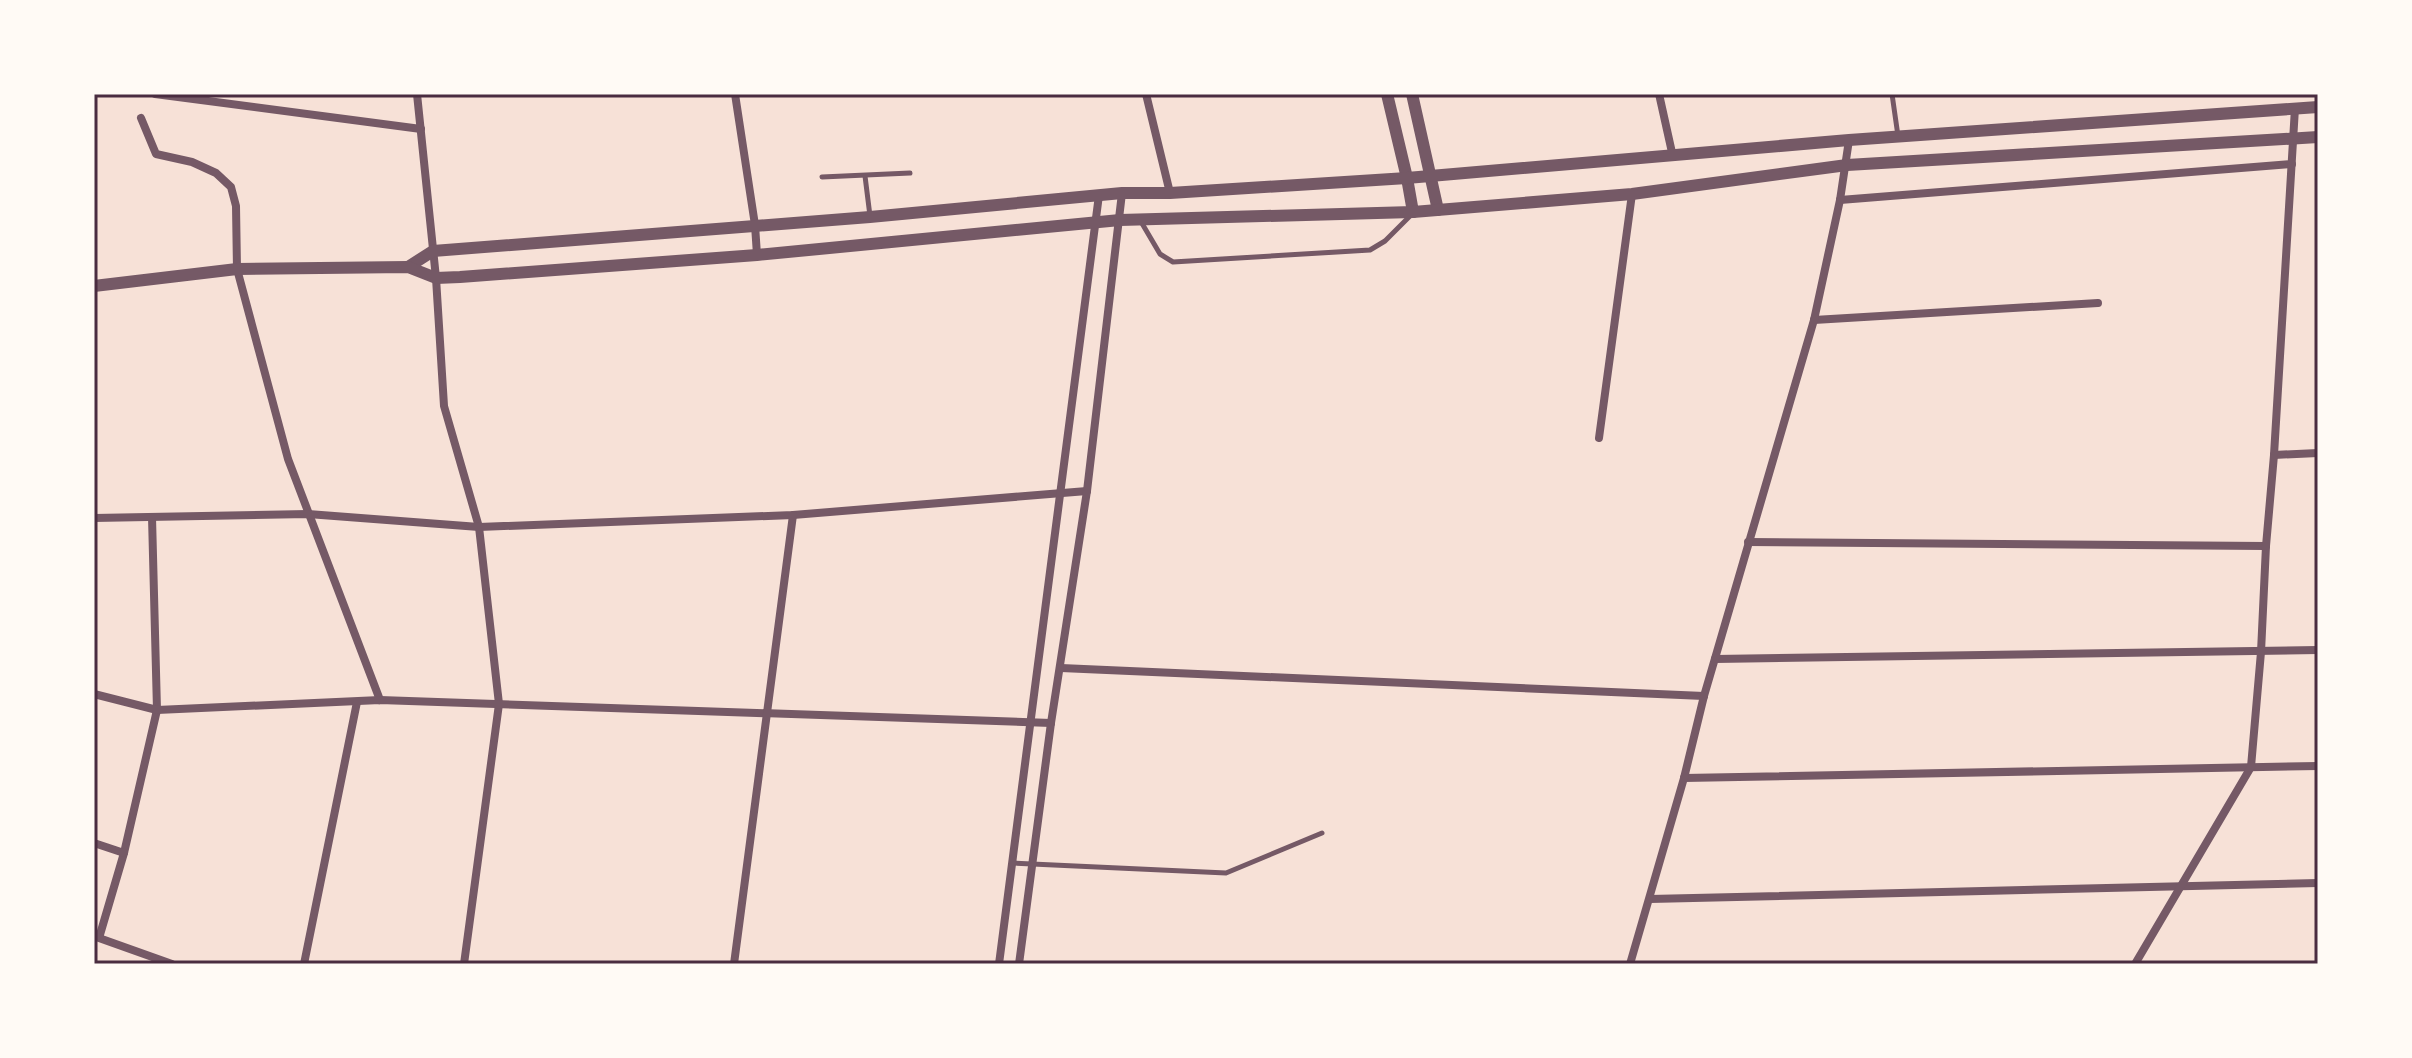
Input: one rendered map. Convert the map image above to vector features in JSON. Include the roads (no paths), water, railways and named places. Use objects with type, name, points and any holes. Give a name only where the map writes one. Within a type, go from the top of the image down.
[{"type":"street","points":[[155,94],[421,129]]},
{"type":"street","points":[[417,94],[436,278],[444,406],[479,527],[499,704],[464,964]]},
{"type":"street","points":[[735,94],[757,255]]},
{"type":"street","points":[[1146,94],[1170,193]]},
{"type":"street","points":[[1387,94],[1413,212]]},
{"type":"street","points":[[1412,94],[1438,210]]},
{"type":"street","points":[[1659,94],[1673,157]]},
{"type":"street","points":[[408,267],[433,251],[870,217],[1122,193],[1170,193],[1407,178],[1849,140],[2318,107]]},
{"type":"street","points":[[2135,964],[2251,767],[2295,108]]},
{"type":"street","points":[[141,118],[156,154],[192,162],[216,173],[231,187],[236,206],[237,269],[288,459],[380,700]]},
{"type":"street","points":[[94,286],[237,269],[408,267],[436,278],[757,255],[1120,220],[1438,210],[1632,194],[1847,165],[2318,137]]},
{"type":"street","points":[[1630,964],[1748,542],[1814,320],[1847,165],[1849,140]]},
{"type":"street","points":[[1840,200],[2292,164]]},
{"type":"street","points":[[1019,964],[1051,723],[1087,491],[1122,193]]},
{"type":"street","points":[[1599,438],[1632,194]]},
{"type":"street","points":[[999,964],[1099,195]]},
{"type":"street","points":[[1814,320],[2098,303]]},
{"type":"street","points":[[2274,455],[2318,453]]},
{"type":"street","points":[[94,518],[308,514],[479,527],[793,515],[1087,491]]},
{"type":"street","points":[[734,964],[793,515]]},
{"type":"street","points":[[152,517],[157,710],[124,853],[99,938],[172,964]]},
{"type":"street","points":[[1748,542],[2266,546]]},
{"type":"street","points":[[1715,659],[2318,650]]},
{"type":"street","points":[[1061,668],[1704,696]]},
{"type":"street","points":[[94,694],[157,710],[380,700],[1051,723]]},
{"type":"street","points":[[304,964],[357,702]]},
{"type":"street","points":[[1684,778],[2318,766]]},
{"type":"street","points":[[94,843],[124,853]]},
{"type":"street","points":[[1650,899],[2318,883]]},
{"type":"lane","points":[[1892,94],[1899,137]]},
{"type":"lane","points":[[822,177],[910,173]]},
{"type":"lane","points":[[865,176],[870,217]]},
{"type":"lane","points":[[1139,220],[1160,254],[1173,262],[1370,250],[1385,241],[1413,212]]},
{"type":"lane","points":[[1012,863],[1226,873],[1322,833]]}]
